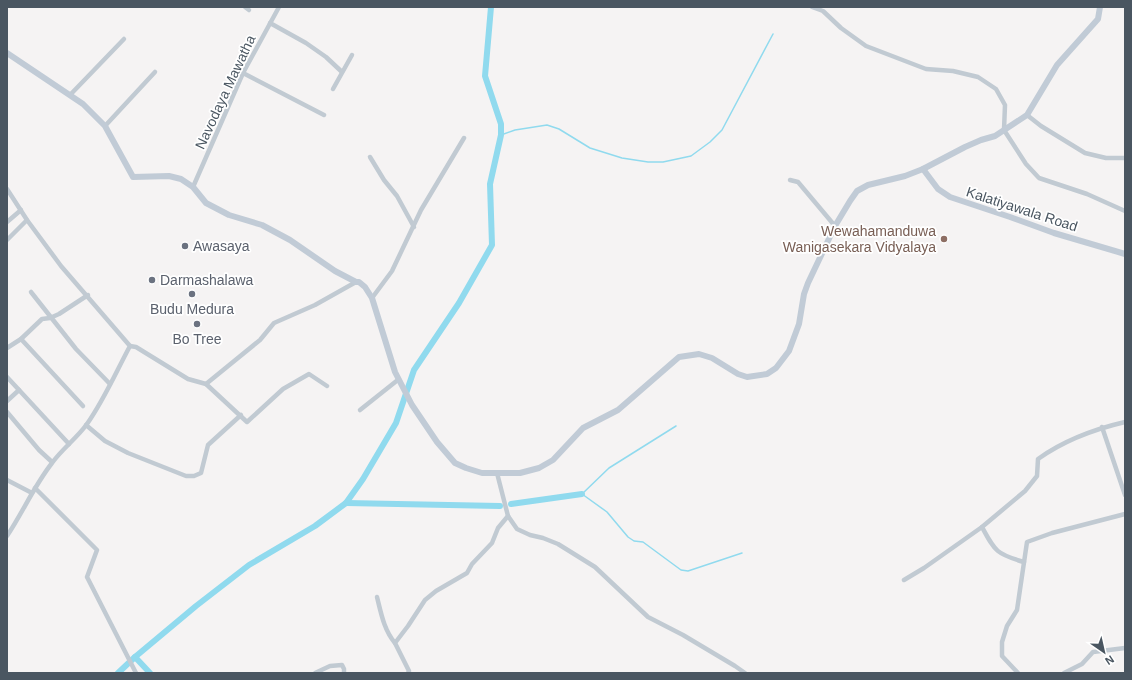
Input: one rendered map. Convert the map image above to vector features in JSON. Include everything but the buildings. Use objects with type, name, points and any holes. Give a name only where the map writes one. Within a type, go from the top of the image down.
[{"type":"street","name":"Navodaya Mawatha","points":[[193,187],[243,73],[279,7]]},
{"type":"street","points":[[812,7],[823,11],[841,28],[866,46],[926,69],[952,71],[978,77],[996,89],[1005,105],[1004,130],[1026,164],[1039,178],[1087,194],[1125,211]]},
{"type":"street","points":[[7,53],[83,104],[104,126],[133,177],[169,176],[181,179],[193,187],[206,203],[229,215],[262,225],[290,240],[335,271],[365,287],[372,298],[395,372],[412,405],[437,442],[455,463],[466,468],[482,473],[520,473],[539,468],[553,460],[583,428],[618,410],[679,357],[699,354],[712,358],[738,374],[747,377],[767,374],[776,368],[789,352],[799,324],[804,294],[808,283],[835,226],[857,192],[868,185],[905,176],[923,169],[965,147],[995,136],[1027,115],[1057,65],[1098,19],[1100,7]]},
{"type":"street","points":[[270,23],[306,43],[326,57],[342,72]]},
{"type":"street","points":[[70,95],[124,39]]},
{"type":"street","points":[[333,89],[352,55]]},
{"type":"street","points":[[104,126],[155,72]]},
{"type":"street","points":[[243,73],[324,115]]},
{"type":"street","points":[[1027,115],[1085,153],[1106,158],[1125,158]]},
{"type":"street","points":[[372,298],[392,271],[421,210],[464,138]]},
{"type":"street","points":[[370,157],[384,180],[397,196],[414,227]]},
{"type":"street","name":"Kalatiyawala Road","points":[[923,169],[938,189],[950,197],[1054,233],[1125,254]]},
{"type":"street","points":[[790,180],[798,182],[835,226]]},
{"type":"street","points":[[7,189],[27,220],[61,266],[130,346],[136,348],[188,379],[206,384],[248,422],[283,389],[309,374],[327,386]]},
{"type":"street","points":[[7,222],[21,210]]},
{"type":"street","points":[[7,240],[27,220]]},
{"type":"street","points":[[206,384],[260,340],[274,323],[315,305],[356,282]]},
{"type":"street","points":[[31,292],[76,349],[110,384]]},
{"type":"street","points":[[7,348],[21,339],[42,319],[50,318],[88,296]]},
{"type":"street","points":[[21,339],[83,406]]},
{"type":"street","points":[[7,536],[52,462],[86,425],[130,346]]},
{"type":"street","points":[[7,377],[69,444]]},
{"type":"street","points":[[360,410],[399,379]]},
{"type":"street","points":[[7,401],[19,390]]},
{"type":"street","points":[[7,412],[39,450],[52,462]]},
{"type":"street","points":[[86,425],[105,441],[128,453],[186,476],[194,476],[201,473],[208,445],[241,415]]},
{"type":"street","points":[[904,580],[924,568],[982,527],[1025,491],[1037,476],[1038,459],[1050,450],[1102,427],[1125,422]]},
{"type":"street","points":[[1102,427],[1125,495]]},
{"type":"street","points":[[497,473],[508,516],[517,529],[558,544],[595,567],[648,617],[683,635],[745,673]]},
{"type":"street","points":[[7,480],[32,493]]},
{"type":"street","points":[[35,488],[97,550],[87,577],[136,673]]},
{"type":"street","points":[[1018,673],[1002,656],[1002,642],[1007,626],[1017,610],[1027,542],[1052,532],[1125,514]]},
{"type":"street","points":[[395,643],[425,600],[436,590],[467,573],[472,564],[492,543],[498,528],[508,516]]},
{"type":"street","points":[[982,527],[993,548],[1007,557],[1024,562]]},
{"type":"street","points":[[377,597],[384,625],[395,643],[409,671],[408,673]]},
{"type":"street","points":[[1064,673],[1082,664],[1093,652],[1125,648]]},
{"type":"street","points":[[316,673],[330,666],[342,665],[344,673]]},
{"type":"waterway","points":[[118,673],[196,606],[249,565],[315,526],[346,503],[363,479],[396,423],[414,370],[459,303],[492,245],[490,184],[501,135],[501,124],[485,76],[491,7]]},
{"type":"waterway","points":[[501,135],[515,130],[547,125],[559,129],[590,148],[622,158],[648,162],[663,162],[691,156],[710,142],[722,130],[773,34]]},
{"type":"waterway","points":[[676,426],[609,468],[582,494],[607,512],[628,537],[634,541],[643,542],[681,570],[688,571],[742,553]]},
{"type":"waterway","points":[[511,504],[582,494]]},
{"type":"waterway","points":[[346,503],[500,506]]},
{"type":"waterway","points":[[135,657],[150,673]]},
{"type":"place","name":"Wewahamanduwa Wanigasekara Vidyalaya","points":[[944,239]]},
{"type":"place","name":"Awasaya","points":[[185,246]]},
{"type":"place","name":"Darmashalawa","points":[[152,280]]},
{"type":"place","name":"Budu Medura","points":[[192,294]]},
{"type":"place","name":"Bo Tree","points":[[197,324]]}]
